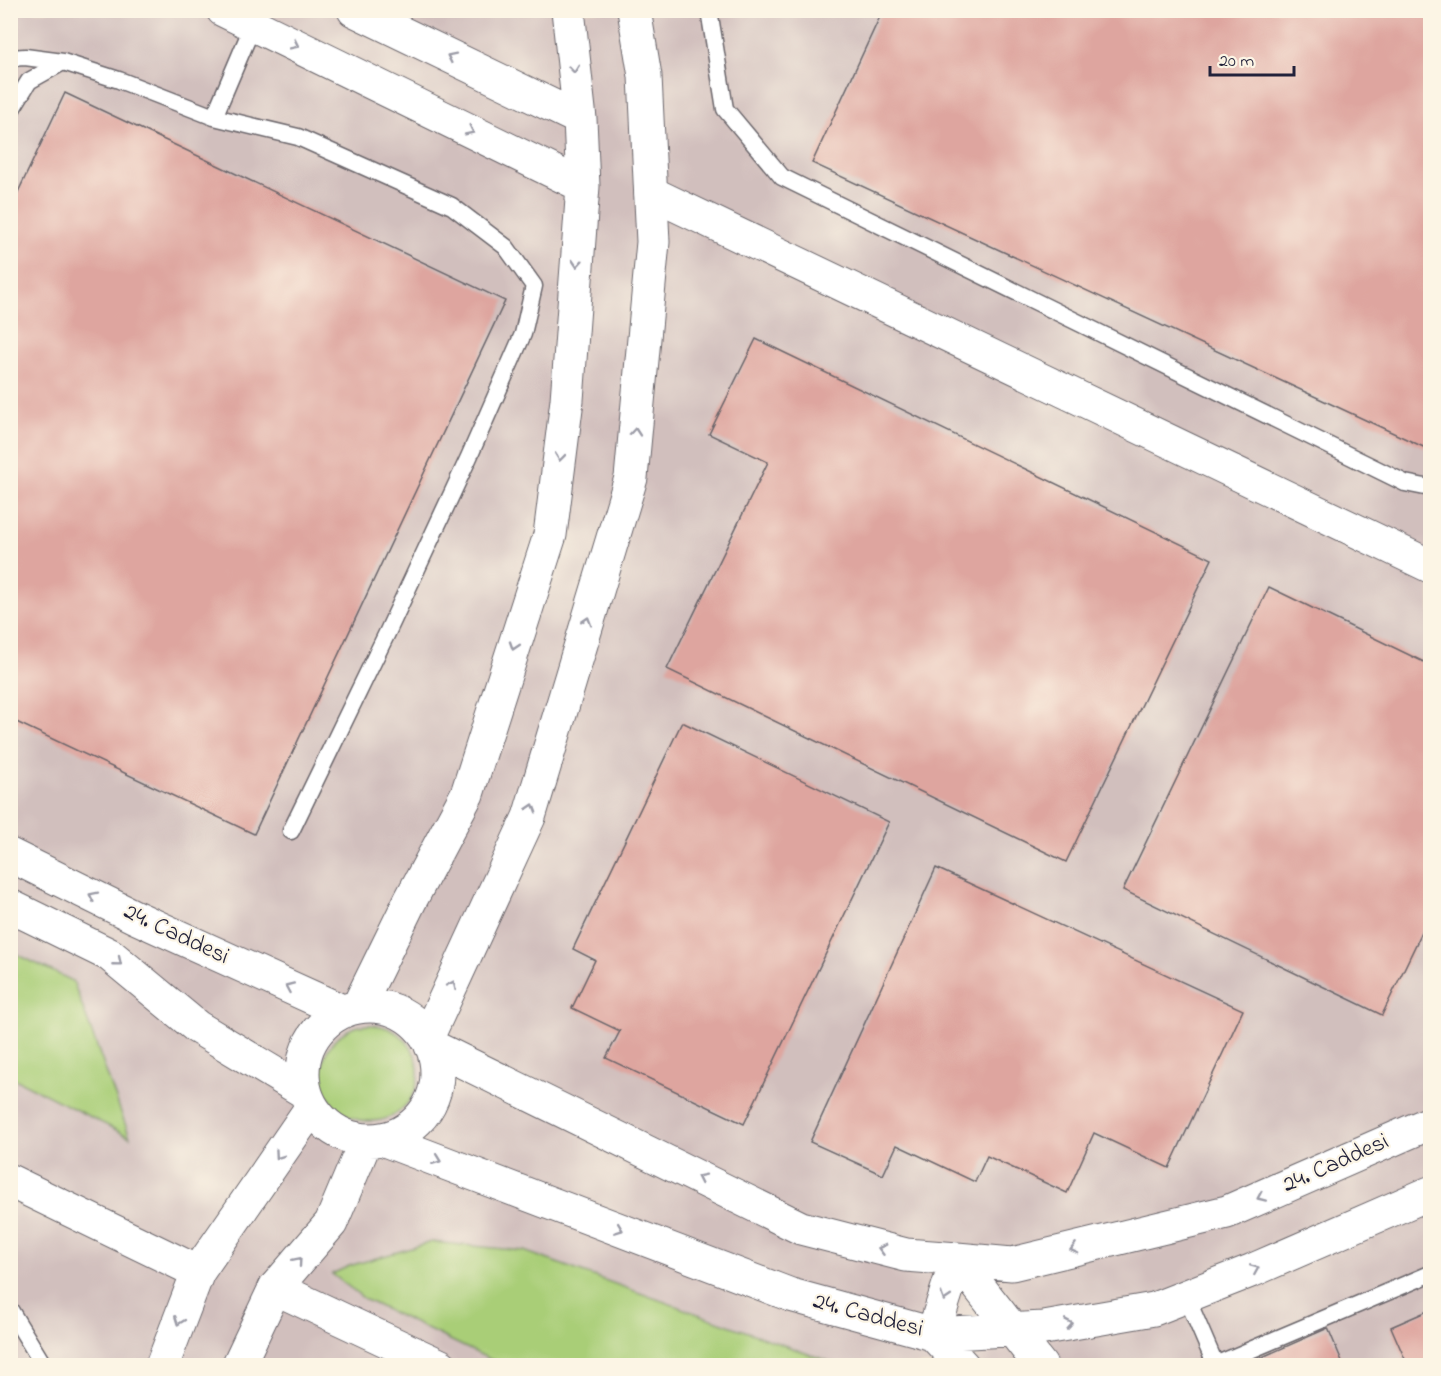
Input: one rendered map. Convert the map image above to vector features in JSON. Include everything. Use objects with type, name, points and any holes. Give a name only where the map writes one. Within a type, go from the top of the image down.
[{"type":"street","points":[[223,10],[583,186]]},
{"type":"street","points":[[354,10],[580,119]]},
{"type":"street","points":[[350,1009],[467,794],[550,535],[567,400],[583,186],[580,119],[567,10]]},
{"type":"street","points":[[429,1042],[529,817],[631,478],[653,242],[645,76],[634,10]]},
{"type":"street","points":[[651,193],[1431,566]]},
{"type":"street","name":"24. Caddesi","points":[[10,855],[135,917],[350,1009]]},
{"type":"street","name":"24. Caddesi","points":[[10,906],[110,955],[198,1027],[309,1100]]},
{"type":"street","points":[[374,1006],[390,1009],[418,1026],[429,1042],[437,1069],[436,1085],[431,1101],[423,1114],[411,1126],[397,1134],[374,1139],[350,1137],[335,1130],[322,1120],[309,1100],[303,1077],[308,1045],[323,1025],[350,1009],[374,1006]]},
{"type":"street","name":"24. Caddesi","points":[[429,1042],[801,1228],[906,1256],[1012,1264],[1227,1212],[1431,1123]]},
{"type":"street","points":[[162,1365],[198,1272],[309,1100]]},
{"type":"street","points":[[238,1365],[275,1288],[331,1223],[374,1139]]},
{"type":"street","name":"24. Caddesi","points":[[374,1139],[791,1295],[933,1334],[1044,1328],[1154,1309],[1429,1201]]},
{"type":"street","points":[[10,1181],[198,1272]]},
{"type":"street","points":[[957,1260],[1041,1365]]},
{"type":"street","points":[[957,1260],[933,1334],[963,1365]]},
{"type":"street","points":[[275,1288],[441,1365]]},
{"type":"lane","points":[[709,10],[725,109],[782,177],[1405,483],[1431,488]]},
{"type":"lane","points":[[214,117],[253,25]]},
{"type":"lane","points":[[10,58],[25,57],[63,62],[118,80],[214,117],[298,137],[452,206],[506,247],[534,286],[523,334],[469,457],[291,831]]},
{"type":"lane","points":[[10,112],[29,81],[63,62]]},
{"type":"lane","points":[[1186,1296],[1216,1365],[1431,1274]]},
{"type":"lane","points":[[10,1310],[44,1365]]},
{"type":"shaded area","points":[[11,11],[1430,11],[1430,1365],[11,1365]]},
{"type":"green space","points":[[10,951],[73,981],[130,1137],[11,1077]]},
{"type":"green space","points":[[370,1025],[388,1029],[404,1039],[414,1055],[418,1073],[414,1091],[404,1107],[388,1117],[370,1121],[352,1117],[336,1107],[326,1091],[322,1073],[326,1055],[336,1039],[352,1029]]},
{"type":"green space","points":[[432,1242],[524,1251],[839,1365],[502,1365],[366,1300],[332,1274],[349,1266]]},
{"type":"building","points":[[883,10],[1430,10],[1430,450],[812,163]]},
{"type":"building","points":[[65,93],[505,301],[254,834],[10,719],[10,209]]},
{"type":"building","points":[[756,339],[1212,559],[1066,862],[667,669],[768,462],[709,434]]},
{"type":"building","points":[[1269,587],[1430,665],[1430,915],[1382,1015],[1123,890]]},
{"type":"building","points":[[682,722],[889,822],[744,1124],[606,1058],[620,1031],[572,1008],[595,960],[573,949]]},
{"type":"building","points":[[936,868],[1243,1010],[1169,1168],[1094,1133],[1067,1193],[987,1156],[975,1182],[897,1145],[883,1175],[810,1142]]},
{"type":"building","points":[[1430,1310],[1430,1366],[1408,1366],[1391,1327]]},
{"type":"building","points":[[1328,1328],[1344,1366],[1242,1366]]}]
